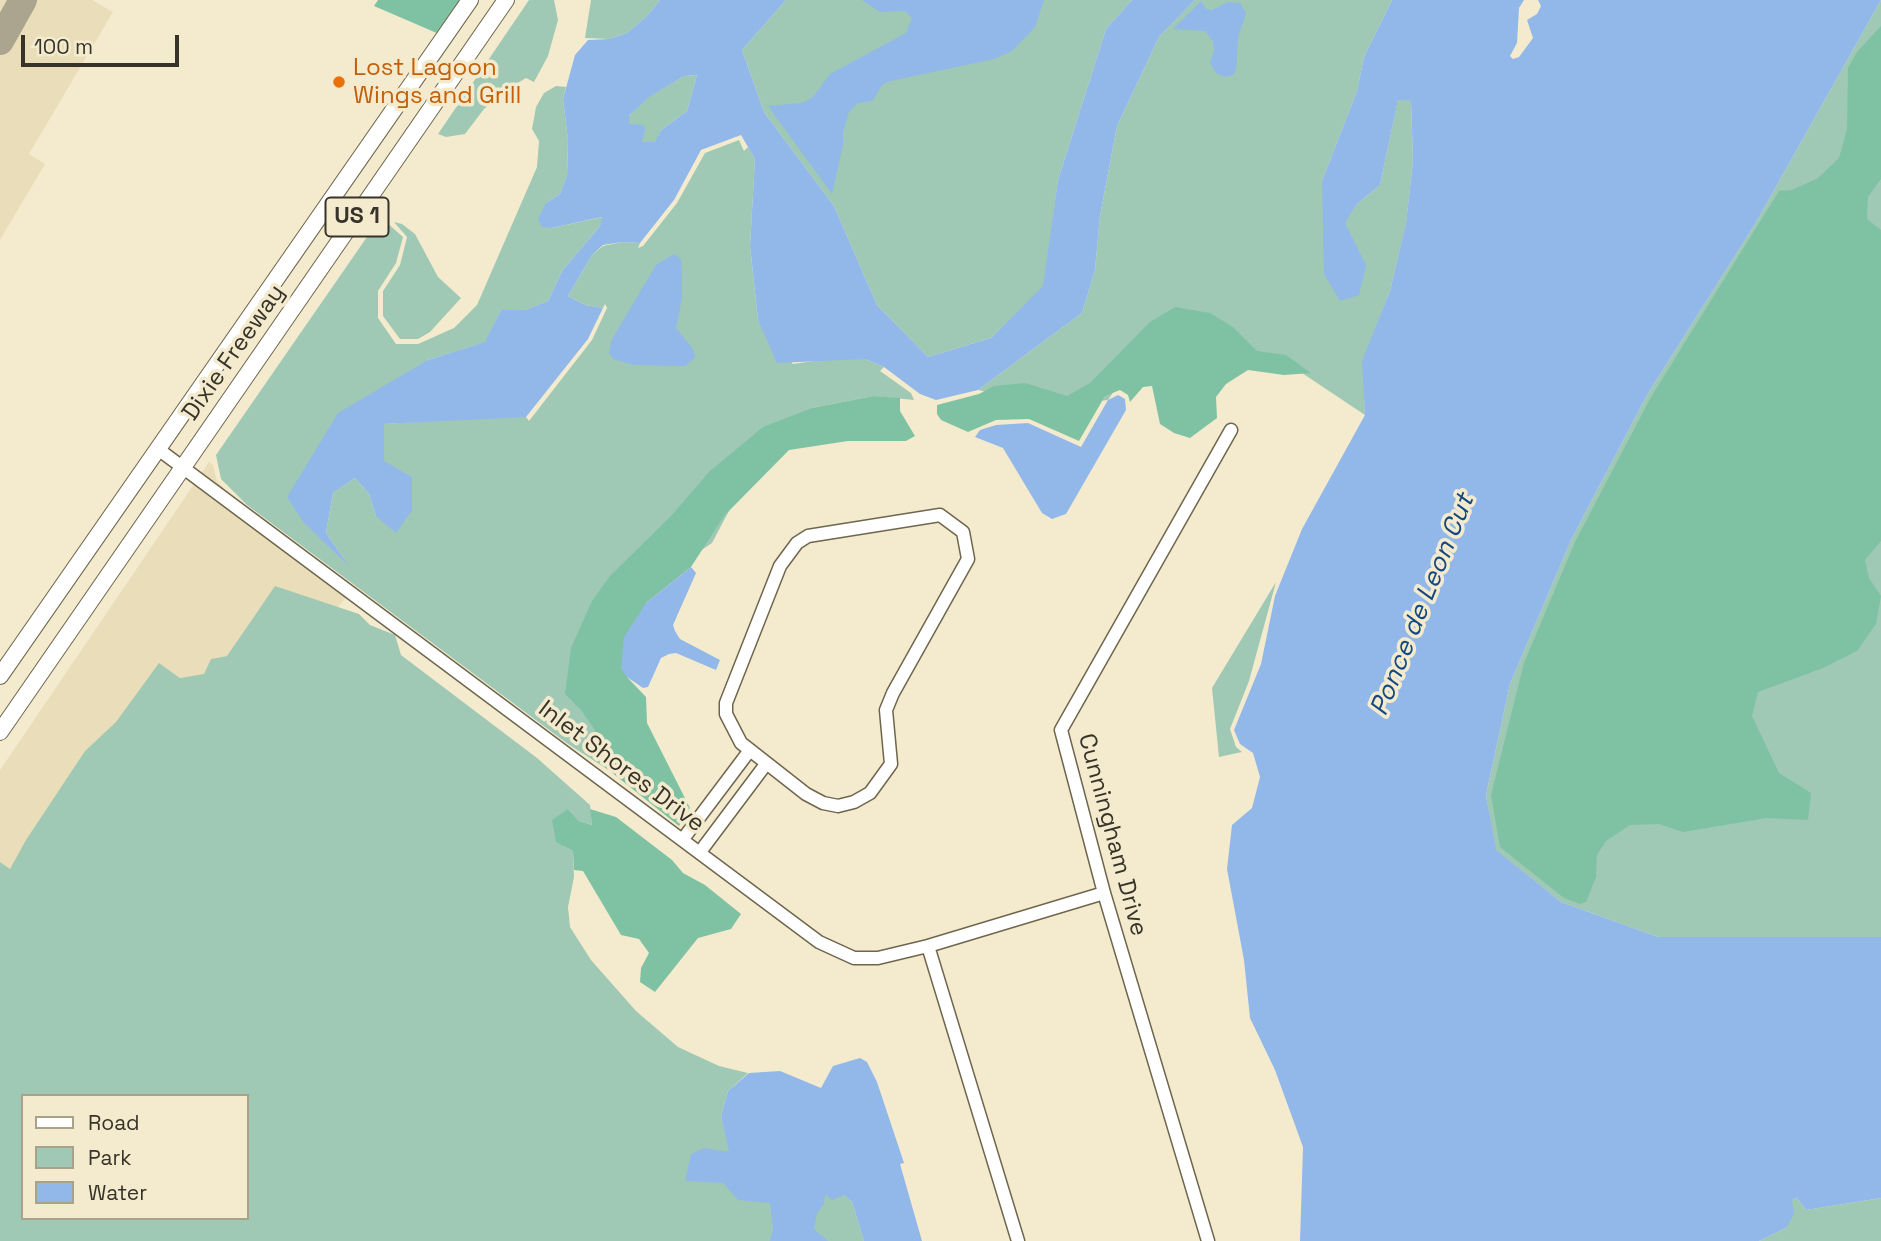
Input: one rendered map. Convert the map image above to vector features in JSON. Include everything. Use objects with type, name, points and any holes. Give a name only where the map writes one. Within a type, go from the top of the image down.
[{"type":"main road","name":"Dixie Freeway","points":[[0,676],[470,0]]},
{"type":"main road","name":"Dixie Freeway","points":[[0,732],[506,0]]},
{"type":"street","name":"Cunningham Drive","points":[[1208,1241],[1104,893],[1061,730],[1230,430]]},
{"type":"street","name":"Inlet Shores Drive","points":[[158,449],[819,942],[854,958],[878,958],[928,946],[1104,893]]},
{"type":"street","points":[[940,515],[953,522],[963,532],[968,559],[893,693],[886,710],[891,764],[870,793],[854,803],[838,806],[806,794],[750,750],[729,724],[726,703],[780,566],[797,543],[822,532],[928,516],[940,515]]},
{"type":"street","points":[[683,839],[750,750]]},
{"type":"street","points":[[700,852],[766,764]]},
{"type":"street","points":[[928,946],[1018,1241]]},
{"type":"shaded area","points":[[0,0],[92,0],[113,12],[29,154],[45,164],[0,240]]},
{"type":"shaded area","points":[[209,462],[213,465],[217,481],[243,508],[353,589],[338,607],[259,609],[228,656],[215,658],[202,677],[180,678],[160,664],[126,714],[85,751],[11,870],[0,862],[0,770]]},
{"type":"green space","points":[[378,0],[462,0],[439,34],[374,6]]},
{"type":"green space","points":[[529,0],[554,0],[558,20],[548,56],[534,82],[526,78],[508,89],[484,109],[465,134],[446,137],[438,134]]},
{"type":"green space","points":[[591,0],[660,0],[647,16],[627,33],[609,39],[585,38]]},
{"type":"green space","points":[[786,0],[1132,0],[1106,29],[1058,180],[1044,286],[991,338],[928,357],[877,305],[834,206],[764,112],[742,50]]},
{"type":"green space","points":[[1195,0],[1392,0],[1364,57],[1357,91],[1322,181],[1344,223],[1357,204],[1380,185],[1398,99],[1411,101],[1413,161],[1406,224],[1390,291],[1363,361],[1365,415],[1302,373],[1268,358],[1124,376],[1108,400],[1081,403],[1036,403],[978,390],[1082,313],[1095,270],[1100,216],[1117,126],[1159,37]]},
{"type":"green space","points":[[1881,0],[1881,937],[1658,937],[1561,902],[1495,850],[1486,795],[1510,684],[1571,540],[1647,395],[1755,224]]},
{"type":"green space","points":[[1881,26],[1881,179],[1868,197],[1867,219],[1881,230],[1881,541],[1865,560],[1869,578],[1881,596],[1876,624],[1857,651],[1823,668],[1758,692],[1752,716],[1779,773],[1811,793],[1808,820],[1767,818],[1683,832],[1659,824],[1630,825],[1606,841],[1597,855],[1596,877],[1586,902],[1580,904],[1564,898],[1500,847],[1491,795],[1524,663],[1575,542],[1651,397],[1779,191],[1792,190],[1818,178],[1839,158],[1847,129],[1848,68],[1857,52]]},
{"type":"green space","points":[[697,75],[687,111],[661,130],[656,142],[642,142],[628,124],[629,116],[648,97],[684,76]]},
{"type":"green space","points":[[556,86],[566,87],[563,99],[568,140],[567,175],[560,194],[546,203],[552,228],[603,217],[600,226],[562,271],[548,301],[525,310],[501,310],[486,342],[428,360],[287,497],[346,562],[326,533],[333,493],[355,478],[369,494],[376,516],[384,461],[384,424],[495,417],[526,417],[529,421],[592,340],[607,308],[605,304],[603,308],[585,305],[568,296],[592,255],[603,246],[622,242],[640,243],[638,248],[643,246],[677,203],[705,153],[739,140],[744,151],[748,147],[755,159],[750,246],[758,320],[793,364],[835,358],[865,359],[884,367],[880,371],[911,393],[914,400],[873,396],[812,408],[740,490],[712,543],[633,597],[604,658],[675,813],[568,744],[247,505],[221,479],[216,455],[378,221],[386,222],[403,237],[396,263],[378,291],[378,318],[396,344],[418,344],[454,328],[477,305],[537,167],[539,141],[532,129],[536,107],[544,93]]},
{"type":"green space","points":[[394,222],[402,224],[415,234],[438,277],[461,298],[430,332],[418,339],[400,339],[383,316],[383,291],[400,265],[407,237]]},
{"type":"green space","points":[[1175,307],[1210,313],[1233,327],[1257,351],[1286,355],[1311,373],[1284,375],[1248,370],[1226,384],[1216,397],[1217,418],[1190,438],[1174,433],[1160,424],[1152,386],[1143,387],[1130,402],[1128,395],[1120,390],[1105,396],[1079,441],[1029,419],[996,420],[968,432],[941,420],[937,414],[937,405],[979,394],[994,386],[1025,383],[1067,396],[1090,383],[1150,322]]},
{"type":"green space","points":[[873,396],[900,398],[900,411],[915,436],[906,441],[848,441],[789,450],[724,516],[691,567],[646,603],[627,677],[646,697],[647,723],[690,808],[679,826],[591,756],[595,730],[565,694],[571,648],[592,601],[610,576],[671,516],[710,471],[763,427],[812,408]]},
{"type":"green space","points":[[1276,582],[1249,681],[1230,729],[1236,747],[1242,752],[1219,757],[1212,688]]},
{"type":"green space","points":[[275,586],[359,614],[370,625],[395,635],[401,655],[537,758],[590,805],[592,825],[579,821],[568,809],[564,846],[573,851],[574,877],[568,907],[570,927],[591,960],[636,1011],[678,1047],[719,1066],[748,1073],[728,1091],[721,1116],[730,1152],[826,1179],[852,1202],[864,1241],[0,1241],[0,862],[10,869],[85,751],[116,722],[159,663],[180,678],[204,674],[211,659],[227,656]]},
{"type":"green space","points":[[568,809],[579,821],[592,825],[590,809],[616,817],[672,860],[683,873],[705,885],[741,914],[731,929],[698,938],[655,992],[640,982],[641,968],[649,953],[639,939],[621,935],[583,871],[574,870],[573,851],[556,842],[552,820]]},
{"type":"green space","points":[[1797,1198],[1806,1210],[1881,1198],[1881,1241],[1759,1241],[1786,1228],[1792,1200]]},
{"type":"water","points":[[660,0],[786,0],[742,50],[764,112],[834,206],[877,305],[928,357],[991,338],[1043,286],[1058,180],[1106,29],[1132,0],[1195,0],[1159,37],[1117,126],[1100,216],[1095,270],[1082,313],[978,390],[936,400],[920,394],[884,367],[865,359],[777,363],[758,320],[750,246],[755,159],[741,135],[701,150],[674,200],[640,243],[603,245],[592,255],[568,296],[585,305],[603,308],[588,339],[526,417],[384,424],[384,461],[412,477],[412,510],[396,533],[376,516],[369,494],[355,478],[333,493],[326,533],[349,566],[304,523],[287,497],[338,413],[428,360],[485,342],[501,310],[525,310],[548,301],[562,271],[600,226],[602,217],[552,228],[542,227],[538,219],[546,203],[560,194],[567,175],[568,140],[563,99],[575,55],[588,40],[609,39],[627,33],[647,16]],"holes":[[[697,75],[687,111],[661,130],[655,142],[642,142],[645,130],[643,125],[629,124],[629,116],[649,97],[684,76]]]},
{"type":"water","points":[[862,0],[1044,0],[1035,27],[1012,51],[994,59],[891,81],[883,84],[872,101],[858,103],[849,112],[843,132],[843,145],[832,194],[768,106],[802,103],[813,97],[830,74],[906,33],[912,18],[905,11],[880,12]]},
{"type":"water","name":"Ponce de Leon Cut","points":[[1392,0],[1524,0],[1519,8],[1517,43],[1510,56],[1513,59],[1519,57],[1533,38],[1527,20],[1537,14],[1541,6],[1538,0],[1881,0],[1755,224],[1647,395],[1571,540],[1510,684],[1486,795],[1496,850],[1561,902],[1658,937],[1881,937],[1881,1198],[1806,1210],[1797,1198],[1792,1200],[1794,1214],[1786,1228],[1759,1241],[1300,1241],[1303,1147],[1275,1070],[1250,1018],[1244,960],[1227,869],[1232,825],[1252,808],[1260,777],[1253,753],[1240,744],[1234,730],[1261,664],[1275,596],[1302,529],[1365,415],[1362,361],[1390,291],[1406,223],[1413,161],[1411,101],[1398,100],[1380,185],[1357,204],[1345,223],[1366,265],[1359,295],[1340,301],[1324,274],[1322,181],[1357,91],[1364,57]]},
{"type":"water","points":[[1201,1],[1206,9],[1212,10],[1228,2],[1240,3],[1246,13],[1238,38],[1236,70],[1233,75],[1224,77],[1216,73],[1210,63],[1214,50],[1213,41],[1205,31],[1173,29]]},
{"type":"water","points":[[674,254],[681,259],[682,274],[682,298],[676,328],[693,349],[695,358],[685,366],[633,365],[613,359],[609,353],[611,341],[656,265]]},
{"type":"water","points":[[1118,395],[1125,399],[1126,410],[1066,514],[1052,519],[1042,513],[1003,448],[975,437],[980,430],[996,425],[1028,423],[1081,447],[1108,400]]},
{"type":"water","points":[[691,567],[696,573],[673,625],[680,639],[720,660],[716,670],[676,653],[669,654],[661,658],[648,687],[643,688],[627,677],[621,668],[624,637],[646,603]]},
{"type":"water","points":[[860,1058],[867,1062],[877,1082],[904,1163],[900,1164],[922,1241],[864,1241],[852,1202],[844,1195],[832,1200],[825,1194],[814,1229],[828,1241],[770,1241],[773,1229],[770,1203],[738,1200],[723,1183],[685,1181],[691,1154],[704,1148],[729,1152],[721,1116],[728,1091],[749,1073],[780,1071],[821,1088],[833,1066]]},
{"type":"taxiway","points":[[0,41],[23,0]]},
{"type":"place","name":"Lost Lagoon Wings and Grill","points":[[339,82]]}]
